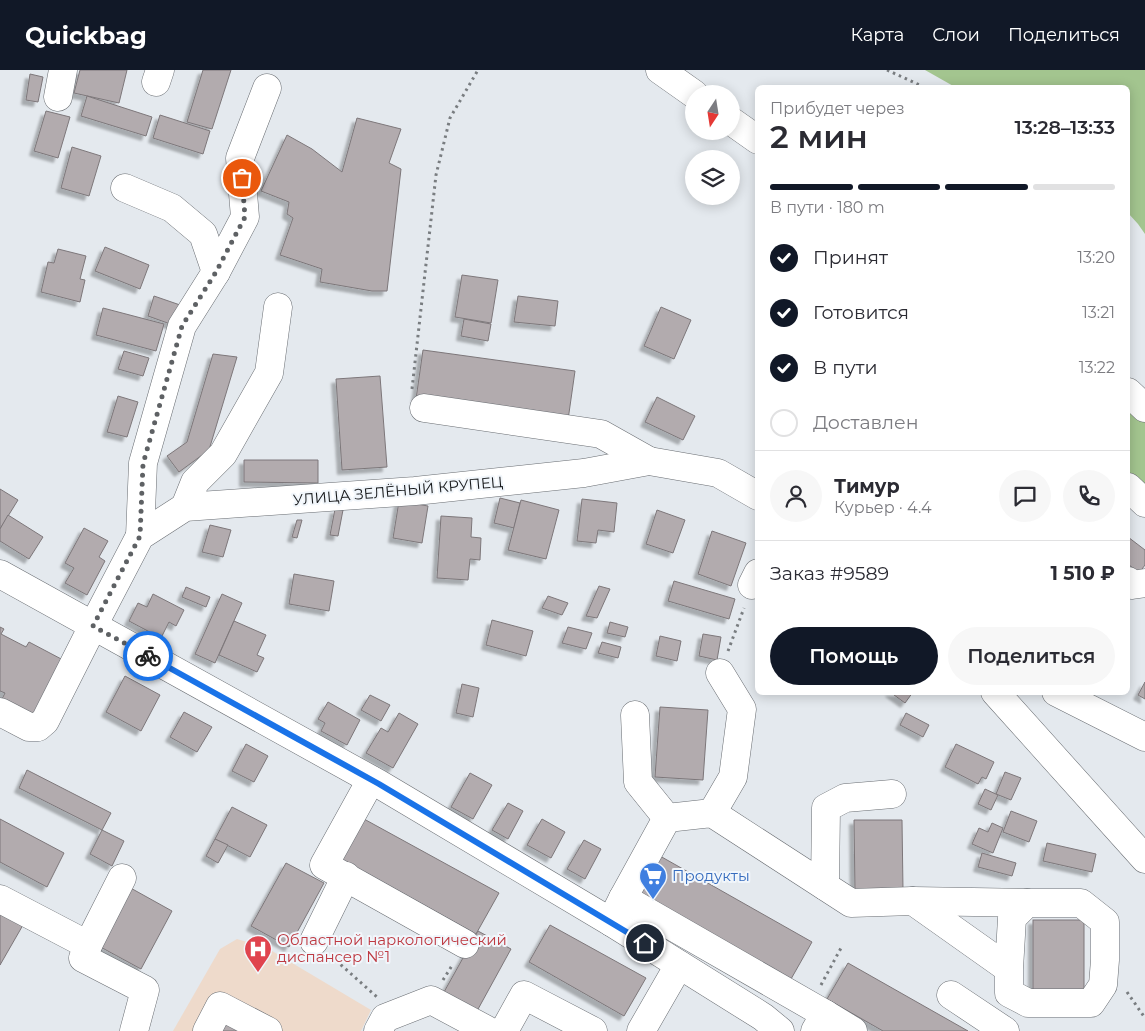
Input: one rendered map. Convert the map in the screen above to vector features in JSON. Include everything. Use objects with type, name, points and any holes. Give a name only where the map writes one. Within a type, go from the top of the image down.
[{"type":"street","points":[[58,97],[64,70]]},
{"type":"street","points":[[660,70],[685,88]]},
{"type":"street","points":[[140,536],[143,464],[182,326],[216,272],[245,217],[240,158],[267,88]]},
{"type":"street","points":[[740,127],[755,138]]},
{"type":"street","points":[[125,188],[172,208],[204,234],[216,272]]},
{"type":"street","points":[[185,507],[195,482],[223,454],[269,373],[278,307]]},
{"type":"street","points":[[1130,394],[1145,408]]},
{"type":"street","points":[[424,408],[601,434],[649,461]]},
{"type":"street","name":"УЛИЦА ЗЕЛЁНЫЙ КРУПЕЦ","points":[[0,712],[29,727],[38,727],[45,721],[140,536],[185,507],[415,491],[584,473],[649,461],[718,473],[755,494]]},
{"type":"street","points":[[1130,489],[1145,503]]},
{"type":"street","points":[[0,574],[371,780],[611,922],[763,1017],[780,1031]]},
{"type":"street","points":[[1130,583],[1132,585],[1145,583]]},
{"type":"street","points":[[712,813],[732,777],[742,709],[720,673]]},
{"type":"street","points":[[998,695],[1145,859]]},
{"type":"street","points":[[1062,695],[1145,737]]},
{"type":"street","points":[[635,715],[638,782],[666,818]]},
{"type":"street","points":[[371,780],[324,865],[464,944]]},
{"type":"street","points":[[826,886],[826,808],[844,798],[892,794]]},
{"type":"street","points":[[666,818],[712,813],[851,903],[913,901],[1081,903],[1105,922],[1103,985],[1091,1002],[1028,1003],[1009,993],[1012,918],[1027,903]]},
{"type":"street","points":[[611,922],[666,818]]},
{"type":"street","points":[[314,941],[346,876]]},
{"type":"street","points":[[122,878],[83,958],[145,990],[134,1031]]},
{"type":"street","points":[[623,898],[817,1017],[853,1031]]},
{"type":"street","points":[[0,899],[88,945]]},
{"type":"street","points":[[913,901],[1009,969]]},
{"type":"street","points":[[641,1031],[679,964]]},
{"type":"street","points":[[504,1031],[524,995],[592,1031]]},
{"type":"street","points":[[951,996],[1005,1031]]},
{"type":"street","points":[[382,1025],[431,1000],[489,1031]]},
{"type":"street","points":[[207,1031],[220,1006],[268,1031]]},
{"type":"path","points":[[424,408],[410,399],[436,175],[450,118],[478,70]]},
{"type":"path","points":[[887,70],[920,85]]},
{"type":"path","points":[[720,673],[755,579]]},
{"type":"path","points":[[314,941],[376,996],[382,1025]]},
{"type":"path","points":[[431,1000],[464,944]]},
{"type":"path","points":[[817,1017],[841,948]]},
{"type":"shaded area","name":"Областной наркологический диспансер №1","points":[[237,939],[267,948],[371,1010],[361,1031],[173,1031],[220,949]]},
{"type":"green space","points":[[925,70],[1145,70],[1145,234],[1130,215],[1130,85],[951,85]]},
{"type":"green space","points":[[1130,408],[1145,422],[1145,491],[1130,476]]},
{"type":"building","points":[[80,70],[127,70],[119,103],[74,93]]},
{"type":"building","points":[[203,70],[231,70],[212,129],[187,122]]},
{"type":"building","points":[[30,74],[43,77],[38,102],[26,100]]},
{"type":"building","points":[[87,96],[152,117],[146,136],[81,116]]},
{"type":"building","points":[[46,111],[70,117],[58,158],[34,151]]},
{"type":"building","points":[[160,115],[210,131],[203,154],[153,138]]},
{"type":"building","points":[[357,118],[401,129],[389,163],[401,169],[387,291],[372,291],[320,282],[322,269],[280,255],[293,218],[287,214],[289,202],[261,191],[287,135],[312,149],[342,172]]},
{"type":"building","points":[[72,147],[101,156],[89,196],[61,188]]},
{"type":"building","points":[[105,247],[149,265],[140,289],[95,271]]},
{"type":"building","points":[[58,249],[86,256],[80,279],[85,280],[80,302],[41,292],[48,262],[54,263]]},
{"type":"building","points":[[462,275],[498,280],[491,323],[455,317]]},
{"type":"building","points":[[154,296],[183,306],[176,326],[148,316]]},
{"type":"building","points":[[518,296],[558,301],[555,326],[514,322]]},
{"type":"building","points":[[661,307],[691,320],[674,359],[644,346]]},
{"type":"building","points":[[103,308],[164,324],[156,351],[96,335]]},
{"type":"building","points":[[464,319],[491,324],[488,341],[461,336]]},
{"type":"building","points":[[423,350],[575,371],[568,420],[416,399]]},
{"type":"building","points":[[124,351],[149,358],[143,376],[118,369]]},
{"type":"building","points":[[213,354],[237,357],[209,450],[179,472],[167,456],[187,442]]},
{"type":"building","points":[[380,376],[387,467],[342,470],[336,379]]},
{"type":"building","points":[[118,396],[138,402],[127,437],[107,432]]},
{"type":"building","points":[[657,397],[695,416],[683,440],[645,422]]},
{"type":"building","points":[[244,460],[318,460],[318,483],[244,482]]},
{"type":"building","points":[[0,489],[18,500],[0,529]]},
{"type":"building","points":[[500,498],[520,503],[514,528],[494,523]]},
{"type":"building","points":[[582,499],[617,503],[614,532],[598,530],[596,543],[577,541]]},
{"type":"building","points":[[521,500],[559,510],[546,559],[508,550]]},
{"type":"building","points":[[399,501],[428,506],[422,543],[393,538]]},
{"type":"building","points":[[335,509],[343,510],[338,536],[330,535]]},
{"type":"building","points":[[657,510],[685,520],[673,553],[646,544]]},
{"type":"building","points":[[8,515],[43,537],[29,559],[0,541],[0,529]]},
{"type":"building","points":[[441,516],[472,518],[471,537],[481,538],[480,560],[470,559],[468,580],[437,578]]},
{"type":"building","points":[[297,520],[302,520],[297,538],[292,537]]},
{"type":"building","points":[[210,525],[231,530],[223,557],[202,552]]},
{"type":"building","points":[[84,528],[108,541],[99,557],[105,561],[87,595],[65,583],[74,568],[65,563]]},
{"type":"building","points":[[712,531],[746,543],[731,586],[698,574]]},
{"type":"building","points":[[1130,539],[1145,550],[1145,565],[1139,573],[1130,566]]},
{"type":"building","points":[[294,574],[334,581],[329,611],[289,604]]},
{"type":"building","points":[[674,581],[735,599],[729,619],[668,601]]},
{"type":"building","points":[[599,586],[610,589],[597,618],[586,616]]},
{"type":"building","points":[[186,587],[210,597],[206,607],[182,597]]},
{"type":"building","points":[[153,594],[184,610],[176,626],[169,622],[161,638],[129,621],[138,603],[147,607]]},
{"type":"building","points":[[222,594],[242,603],[215,663],[195,654]]},
{"type":"building","points":[[548,596],[568,603],[562,615],[542,608]]},
{"type":"building","points":[[492,620],[533,631],[526,656],[486,645]]},
{"type":"building","points":[[234,621],[266,635],[257,655],[264,658],[257,672],[219,655]]},
{"type":"building","points":[[610,622],[628,627],[625,637],[607,633]]},
{"type":"building","points":[[0,627],[4,629],[1,634],[26,647],[29,642],[65,661],[35,717],[2,699],[5,693],[0,691]]},
{"type":"building","points":[[568,627],[592,633],[586,649],[562,643]]},
{"type":"building","points":[[703,634],[721,637],[717,660],[699,656]]},
{"type":"building","points":[[660,636],[681,641],[677,661],[656,656]]},
{"type":"building","points":[[602,642],[621,647],[618,658],[598,653]]},
{"type":"building","points":[[125,676],[160,695],[141,731],[106,712]]},
{"type":"building","points":[[1145,682],[1145,699],[1138,695]]},
{"type":"building","points":[[462,684],[479,688],[473,717],[456,713]]},
{"type":"building","points":[[370,695],[390,705],[381,721],[361,710]]},
{"type":"building","points":[[894,695],[911,695],[905,703]]},
{"type":"building","points":[[328,702],[360,720],[347,745],[321,731],[325,723],[318,719]]},
{"type":"building","points":[[660,707],[708,710],[703,780],[655,777]]},
{"type":"building","points":[[184,712],[212,727],[197,752],[170,737]]},
{"type":"building","points":[[399,713],[418,724],[393,768],[366,753],[381,728],[388,732]]},
{"type":"building","points":[[906,713],[929,725],[923,737],[900,725]]},
{"type":"building","points":[[246,744],[268,756],[254,782],[232,771]]},
{"type":"building","points":[[956,744],[994,762],[986,779],[982,777],[978,784],[945,767]]},
{"type":"building","points":[[27,770],[111,813],[102,830],[19,788]]},
{"type":"building","points":[[1005,772],[1021,778],[1011,800],[996,794]]},
{"type":"building","points":[[470,773],[492,785],[473,819],[451,807]]},
{"type":"building","points":[[985,789],[998,795],[991,810],[978,804]]},
{"type":"building","points":[[508,803],[523,811],[508,839],[492,830]]},
{"type":"building","points":[[232,807],[267,825],[250,857],[215,839]]},
{"type":"building","points":[[1011,811],[1037,821],[1029,842],[1003,832]]},
{"type":"building","points":[[0,819],[64,853],[47,887],[0,862]]},
{"type":"building","points":[[364,819],[499,893],[476,934],[341,859]]},
{"type":"building","points":[[542,819],[565,832],[551,858],[527,845]]},
{"type":"building","points":[[854,820],[902,820],[903,890],[855,891]]},
{"type":"building","points":[[992,823],[1003,828],[993,853],[972,844],[979,828],[988,832]]},
{"type":"building","points":[[102,830],[124,841],[112,866],[90,854]]},
{"type":"building","points":[[215,839],[228,845],[218,863],[206,856]]},
{"type":"building","points":[[584,840],[601,849],[585,879],[567,869]]},
{"type":"building","points":[[1047,843],[1096,854],[1092,872],[1043,861]]},
{"type":"building","points":[[982,853],[1016,863],[1012,876],[978,867]]},
{"type":"building","points":[[660,856],[812,942],[791,979],[640,892]]},
{"type":"building","points":[[286,863],[324,883],[289,947],[251,926]]},
{"type":"building","points":[[127,886],[172,911],[141,969],[95,944]]},
{"type":"building","points":[[0,912],[23,925],[0,965]]},
{"type":"building","points":[[1033,920],[1084,920],[1084,990],[1033,990]]},
{"type":"building","points":[[550,925],[646,978],[624,1016],[529,962]]},
{"type":"building","points":[[478,931],[511,949],[477,1011],[444,992]]},
{"type":"building","points":[[848,963],[968,1031],[883,1031],[827,999]]},
{"type":"building","points":[[222,1022],[240,1031],[217,1031]]},
{"type":"way so far","points":[[148,656],[93,626],[140,536],[143,464],[182,326],[216,272],[245,217],[242,178]]},
{"type":"place","name":"Продукты","points":[[653,900]]},
{"type":"place","name":"Областной наркологический диспансер №1","points":[[258,973]]},
{"type":"route","points":[[148,656],[379,784],[645,943]]}]
